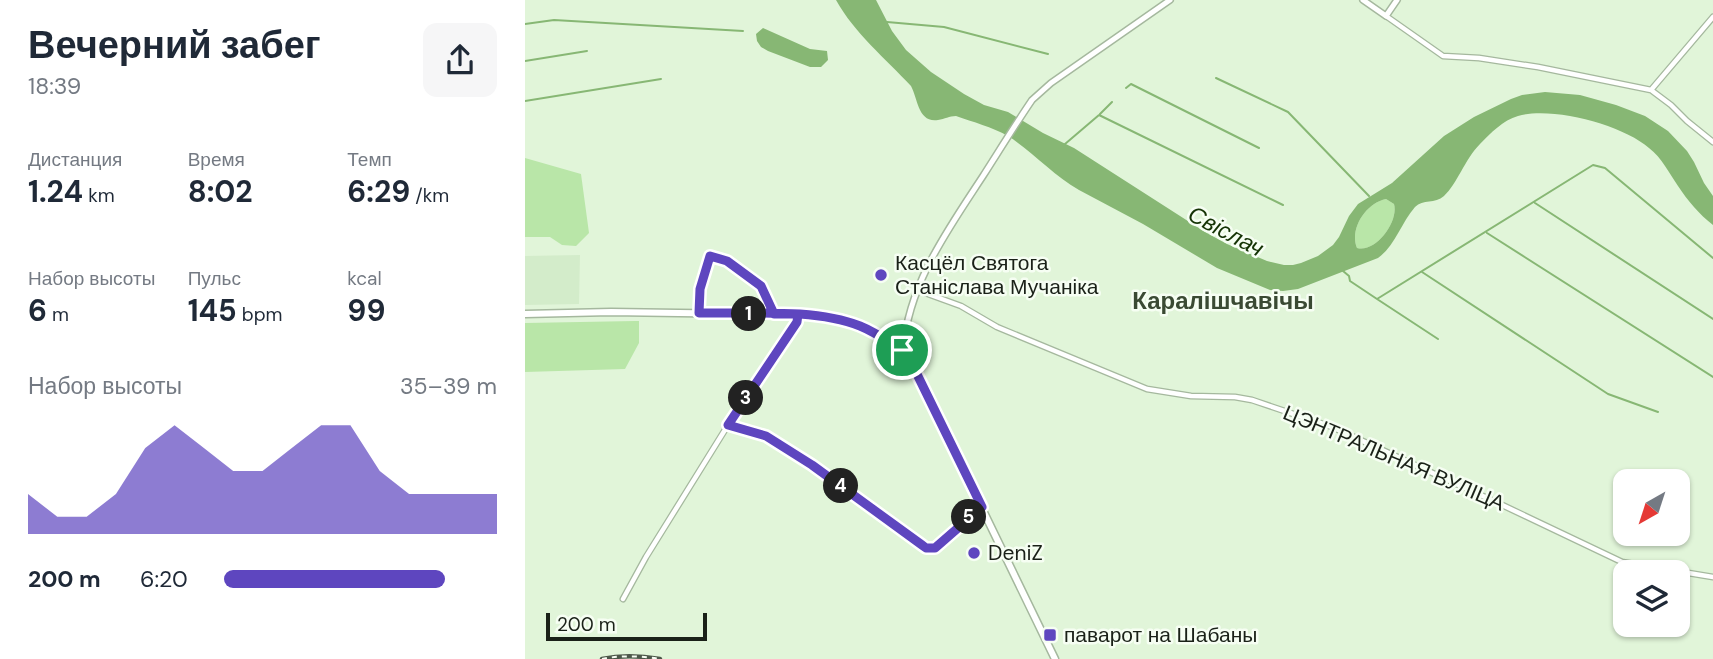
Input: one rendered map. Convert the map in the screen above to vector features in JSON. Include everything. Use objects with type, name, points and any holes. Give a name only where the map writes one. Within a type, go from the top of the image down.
[{"type":"main road","points":[[525,314],[798,314],[828,317],[862,327],[902,350],[913,366],[1054,659]]},
{"type":"street","points":[[902,350],[916,290],[935,251],[1027,107],[1038,93],[1051,83],[1170,0]]},
{"type":"street","points":[[1363,0],[1443,56],[1515,63],[1651,90],[1713,142]]},
{"type":"street","points":[[1386,16],[1397,0]]},
{"type":"street","points":[[1651,90],[1713,17]]},
{"type":"street","points":[[699,313],[700,289],[710,256],[727,261],[761,286],[774,314]]},
{"type":"street","name":"ЦЭНТРАЛЬНАЯ ВУЛІЦА","points":[[916,290],[961,306],[997,327],[1147,390],[1252,400],[1332,427],[1622,562],[1713,577]]},
{"type":"street","points":[[623,599],[728,425],[797,322],[798,314]]},
{"type":"street","points":[[728,425],[766,436],[812,465],[926,548],[935,548],[982,507]]},
{"type":"shaded area","points":[[836,0],[876,0],[892,31],[906,50],[931,72],[984,105],[1008,112],[1074,148],[1205,232],[1267,261],[1293,265],[1318,256],[1333,245],[1358,204],[1392,183],[1444,136],[1474,117],[1511,99],[1545,92],[1580,95],[1616,105],[1645,116],[1668,131],[1687,151],[1713,196],[1713,225],[1690,202],[1658,156],[1637,140],[1605,125],[1568,116],[1518,116],[1493,131],[1475,150],[1444,196],[1415,207],[1389,247],[1378,258],[1298,289],[1270,290],[1217,268],[1079,190],[1002,133],[956,116],[938,120],[926,118],[911,86],[861,35]],"holes":[[[1386,199],[1394,204],[1393,219],[1385,234],[1372,246],[1357,248],[1355,233],[1366,211]]]},
{"type":"shaded area","points":[[763,28],[810,49],[827,51],[828,60],[821,67],[810,67],[768,51],[757,41],[756,34]]},
{"type":"shaded area","points":[[525,158],[581,174],[589,233],[576,246],[562,245],[550,237],[525,237]]},
{"type":"shaded area","points":[[1386,199],[1394,204],[1395,211],[1385,234],[1372,246],[1357,248],[1355,233],[1361,218],[1372,206]]},
{"type":"shaded area","points":[[580,255],[579,304],[525,305],[525,256]]},
{"type":"shaded area","points":[[639,321],[639,343],[625,369],[525,372],[525,323]]},
{"type":"waterway","points":[[525,24],[554,20],[743,31]]},
{"type":"waterway","points":[[887,22],[944,27],[1048,54]]},
{"type":"waterway","points":[[525,61],[587,51]]},
{"type":"waterway","points":[[1216,78],[1288,112],[1369,196]]},
{"type":"waterway","points":[[525,101],[661,79]]},
{"type":"waterway","points":[[1126,88],[1131,84],[1259,148]]},
{"type":"waterway","points":[[1100,114],[1112,102]]},
{"type":"waterway","points":[[1065,144],[1099,115],[1283,205]]},
{"type":"waterway","points":[[1343,271],[1350,281],[1377,299],[1593,165],[1605,168],[1713,258]]},
{"type":"waterway","points":[[1535,203],[1713,319]]},
{"type":"waterway","points":[[1487,233],[1713,377]]},
{"type":"waterway","points":[[1422,272],[1608,394],[1658,412]]},
{"type":"waterway","points":[[1377,299],[1438,339]]},
{"type":"railway","points":[[602,659],[631,656],[660,659]]},
{"type":"place","name":"Касцёл Святога Станіслава Мучаніка","points":[[881,275]]},
{"type":"place","name":"DeniZ","points":[[974,553]]},
{"type":"place","name":"паварот на Шабаны","points":[[1050,635]]},
{"type":"district","name":"Каралішчавічы","points":[[1223,301]]},
{"type":"route","points":[[902,350],[862,327],[828,317],[798,314],[699,313],[700,289],[710,256],[727,261],[761,286],[774,314],[798,314],[797,322],[728,425],[766,436],[812,465],[926,548],[935,548],[982,507],[913,366],[902,350]]},
{"type":"water label","name":"Свіслач","points":[[1226,231]]}]
